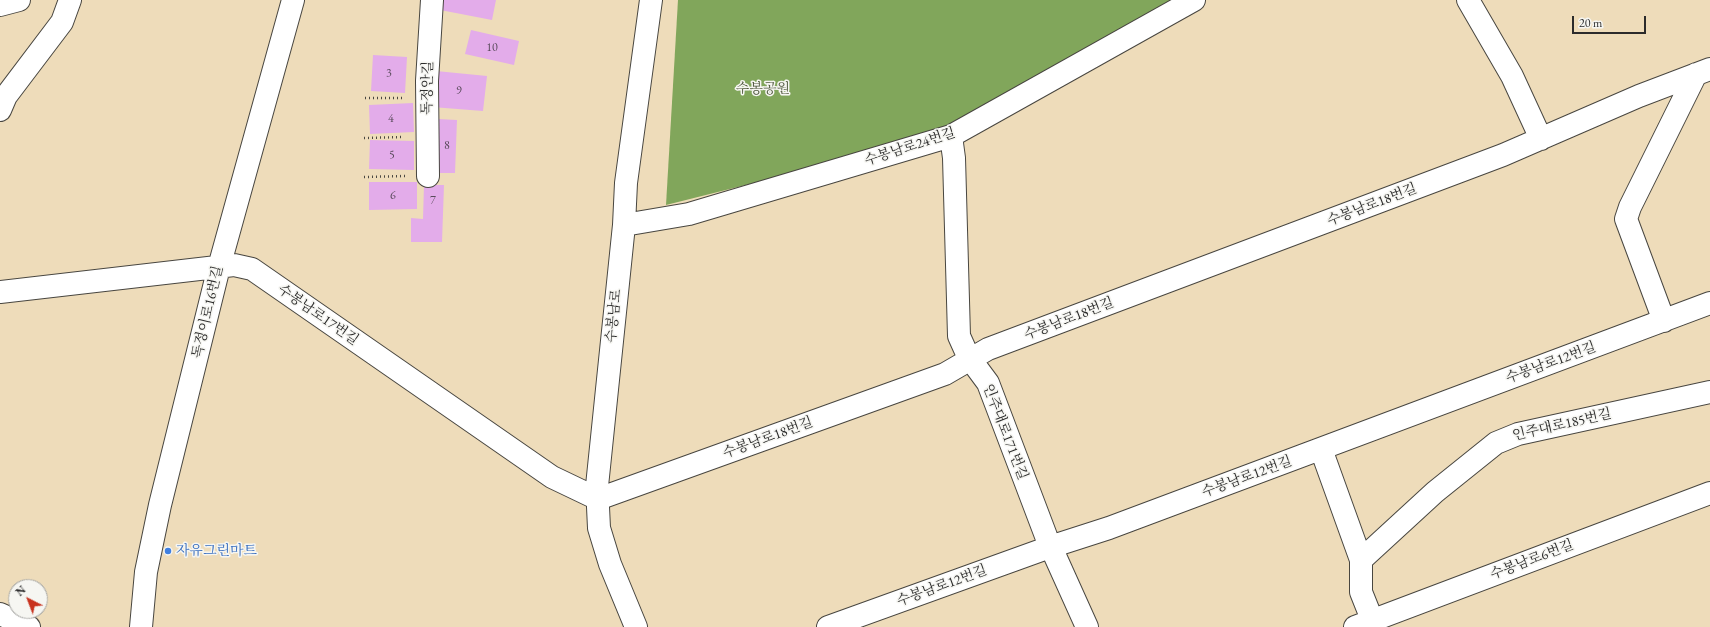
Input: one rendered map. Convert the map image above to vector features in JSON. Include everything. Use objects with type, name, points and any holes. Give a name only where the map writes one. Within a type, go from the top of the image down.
[{"type":"street","points":[[0,5],[19,0]]},
{"type":"street","points":[[0,110],[6,96],[62,22],[70,0]]},
{"type":"street","name":"독정이로16번길","points":[[141,627],[146,572],[160,505],[219,267],[293,0]]},
{"type":"street","name":"독정안길","points":[[428,176],[427,80],[432,0]]},
{"type":"street","name":"수봉남로","points":[[636,627],[610,564],[599,528],[598,499],[600,453],[624,225],[626,184],[651,0]]},
{"type":"street","name":"수봉남로24번길","points":[[624,225],[689,214],[951,136],[1194,0]]},
{"type":"street","points":[[1468,0],[1512,76],[1541,139]]},
{"type":"street","points":[[1664,321],[1626,219],[1630,207],[1703,71]]},
{"type":"street","name":"수봉남로18번길","points":[[598,499],[945,374],[988,349],[1503,155],[1639,96],[1703,71]]},
{"type":"street","name":"인주대로171번길","points":[[951,136],[954,158],[959,336],[971,359],[988,383],[1050,547],[1087,627]]},
{"type":"street","name":"수봉남로17번길","points":[[0,292],[234,265],[252,269],[552,477],[598,499]]},
{"type":"street","name":"수봉남로12번길","points":[[828,627],[1050,547],[1109,528],[1710,303]]},
{"type":"street","name":"인주대로185번길","points":[[1361,560],[1435,492],[1496,443],[1518,434],[1710,392]]},
{"type":"street","points":[[1322,449],[1361,560],[1361,592],[1367,625]]},
{"type":"street","name":"수봉남로6번길","points":[[1367,625],[1710,493]]},
{"type":"street","points":[[0,614],[29,627]]},
{"type":"path","points":[[365,98],[428,99]]},
{"type":"path","points":[[364,138],[428,136]]},
{"type":"path","points":[[364,177],[428,176]]},
{"type":"green space","name":"수봉공원","points":[[678,0],[1185,0],[949,134],[666,205]]},
{"type":"building","points":[[437,0],[496,0],[492,20],[435,9]]},
{"type":"building","points":[[471,30],[519,41],[514,65],[465,54]]},
{"type":"building","points":[[373,55],[407,57],[405,93],[371,91]]},
{"type":"building","points":[[436,71],[487,76],[483,111],[432,107]]},
{"type":"building","points":[[413,103],[414,132],[370,134],[369,105]]},
{"type":"building","points":[[438,119],[457,120],[455,173],[436,173]]},
{"type":"building","points":[[370,140],[414,141],[414,170],[369,169]]},
{"type":"building","points":[[369,182],[417,182],[417,209],[369,210]]},
{"type":"building","points":[[424,185],[444,185],[442,242],[411,242],[411,218],[423,219]]},
{"type":"place","name":"자유그린마트","points":[[168,551]]}]
